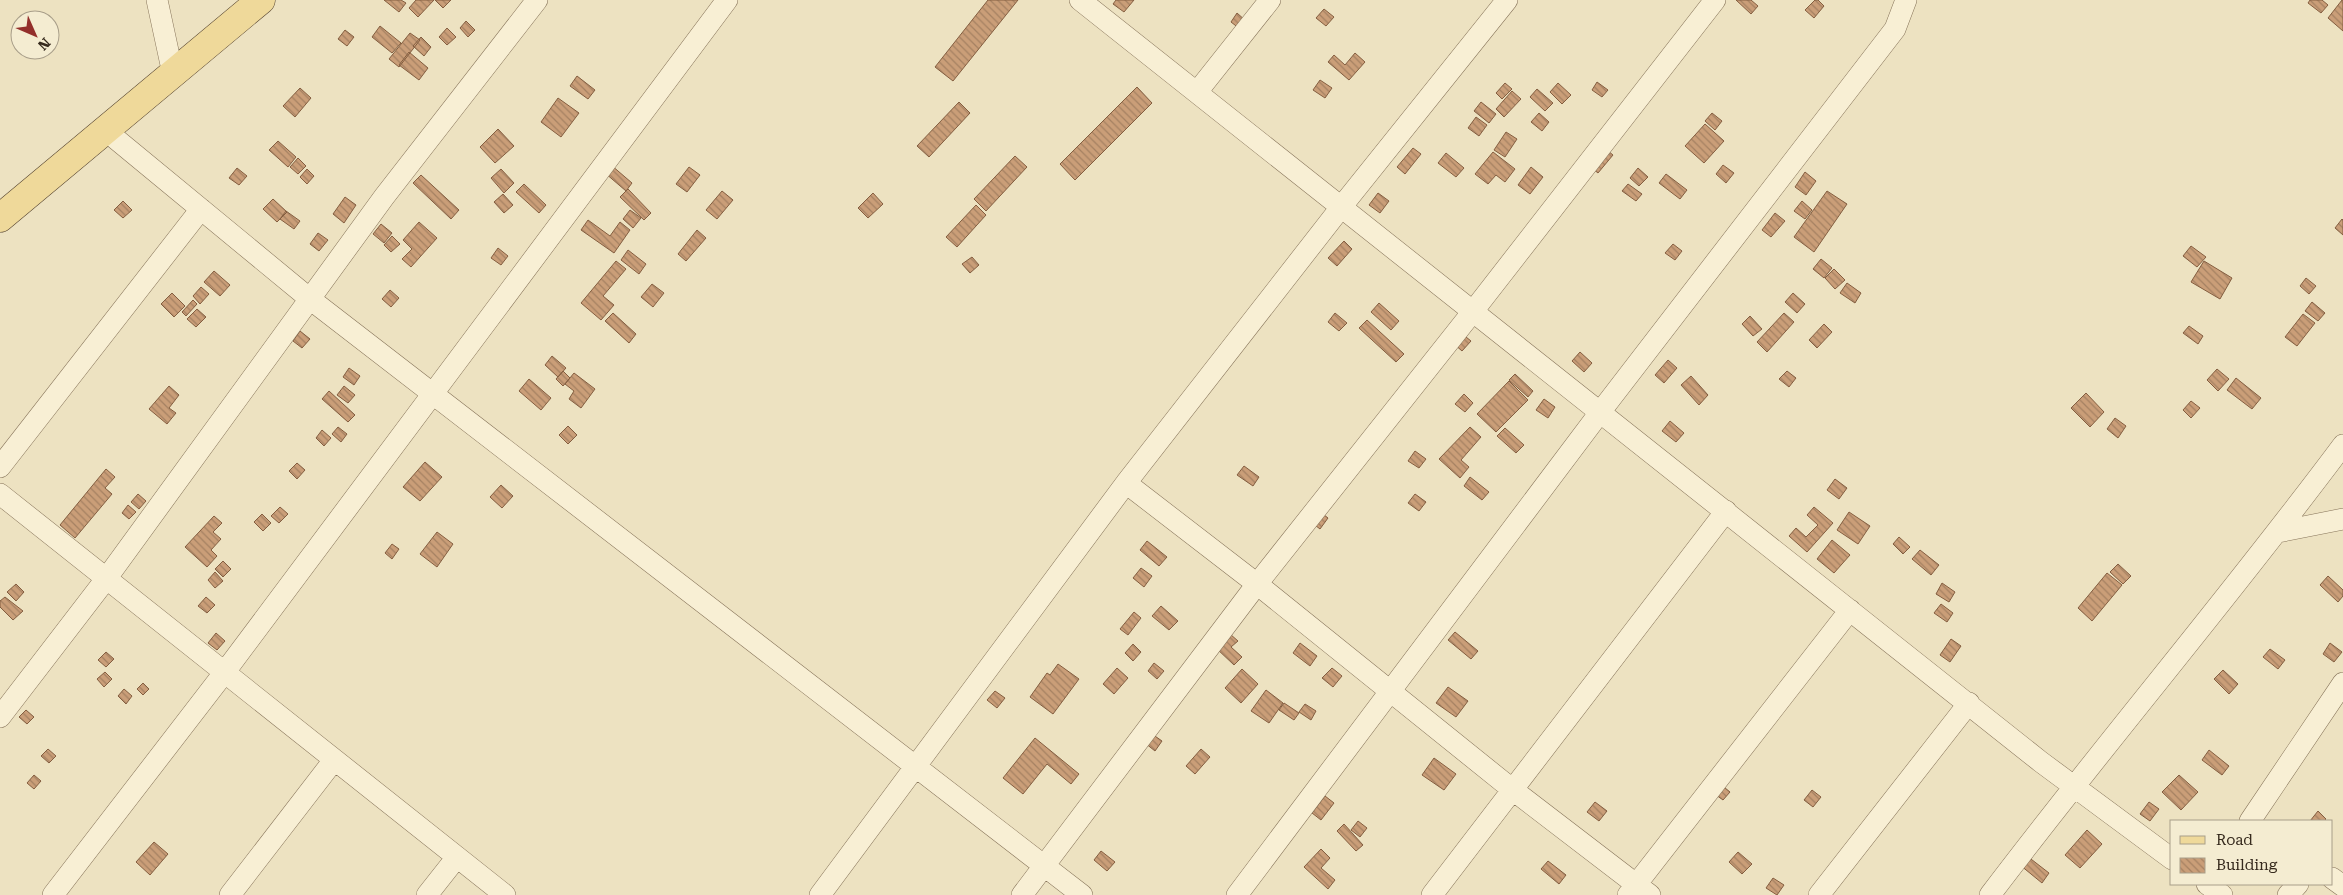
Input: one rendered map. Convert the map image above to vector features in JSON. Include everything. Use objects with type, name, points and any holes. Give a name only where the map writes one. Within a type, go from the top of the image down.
[{"type":"main road","points":[[0,218],[261,0]]},
{"type":"street","points":[[157,0],[173,74]]},
{"type":"street","points":[[0,717],[106,579],[384,197],[537,0]]},
{"type":"street","points":[[54,895],[224,673],[727,0]]},
{"type":"street","points":[[1196,92],[1270,0]]},
{"type":"street","points":[[820,895],[1126,483],[1342,206],[1507,0]]},
{"type":"street","points":[[1022,895],[1256,584],[1474,310],[1715,0]]},
{"type":"street","points":[[1237,895],[1601,411],[1895,29],[1906,0]]},
{"type":"street","points":[[1092,4],[1196,92],[1474,310],[2072,786],[2170,857]]},
{"type":"street","points":[[105,130],[310,299],[1082,895]]},
{"type":"street","points":[[0,467],[201,210]]},
{"type":"street","points":[[1990,895],[2072,786],[2278,532],[2343,445]]},
{"type":"street","points":[[1126,483],[1256,584],[1638,891],[1850,610]]},
{"type":"street","points":[[0,494],[505,895]]},
{"type":"street","points":[[1432,895],[1726,511]]},
{"type":"street","points":[[2278,532],[2343,519]]},
{"type":"street","points":[[2254,820],[2335,712],[2343,683]]},
{"type":"street","points":[[1819,895],[1969,703]]},
{"type":"street","points":[[230,895],[334,760]]},
{"type":"street","points":[[427,895],[457,857]]},
{"type":"street","points":[[2208,885],[2222,895]]},
{"type":"street","points":[[2288,895],[2297,885]]},
{"type":"building","points":[[384,0],[401,0],[406,3],[399,12]]},
{"type":"building","points":[[416,0],[434,0],[418,17],[409,8]]},
{"type":"building","points":[[435,0],[451,0],[443,8]]},
{"type":"building","points":[[988,0],[1018,0],[953,81],[935,67]]},
{"type":"building","points":[[1116,0],[1134,0],[1124,12],[1113,4]]},
{"type":"building","points":[[1736,0],[1751,0],[1758,6],[1751,14]]},
{"type":"building","points":[[1815,0],[1818,0],[1824,6],[1814,18],[1805,10]]},
{"type":"building","points":[[2310,0],[2322,0],[2328,5],[2321,13],[2308,3]]},
{"type":"building","points":[[2343,0],[2343,31],[2328,18]]},
{"type":"building","points":[[1324,9],[1334,17],[1326,26],[1316,18]]},
{"type":"building","points":[[1237,13],[1246,21],[1240,29],[1231,22]]},
{"type":"building","points":[[466,21],[475,30],[468,37],[460,28]]},
{"type":"building","points":[[380,26],[401,43],[392,53],[372,37]]},
{"type":"building","points":[[447,28],[456,37],[447,45],[439,37]]},
{"type":"building","points":[[345,30],[354,37],[347,46],[338,39]]},
{"type":"building","points":[[410,33],[420,40],[399,67],[389,59]]},
{"type":"building","points":[[421,37],[431,47],[424,56],[413,46]]},
{"type":"building","points":[[409,52],[428,68],[419,80],[399,65]]},
{"type":"building","points":[[1355,53],[1365,62],[1349,80],[1328,62],[1334,55],[1345,65]]},
{"type":"building","points":[[577,76],[595,90],[588,99],[570,86]]},
{"type":"building","points":[[1320,80],[1332,88],[1325,98],[1313,90]]},
{"type":"building","points":[[1597,82],[1608,90],[1602,97],[1592,90]]},
{"type":"building","points":[[1505,83],[1512,89],[1502,99],[1496,93]]},
{"type":"building","points":[[1558,83],[1571,95],[1562,104],[1550,92]]},
{"type":"building","points":[[1137,87],[1152,103],[1075,180],[1060,164]]},
{"type":"building","points":[[300,88],[311,98],[295,117],[283,106]]},
{"type":"building","points":[[1537,89],[1553,103],[1545,111],[1530,97]]},
{"type":"building","points":[[1512,91],[1521,99],[1504,117],[1496,109]]},
{"type":"building","points":[[558,98],[579,113],[561,137],[541,122]]},
{"type":"building","points":[[959,102],[970,113],[929,157],[917,146]]},
{"type":"building","points":[[1481,102],[1496,114],[1489,123],[1474,111]]},
{"type":"building","points":[[1539,113],[1549,122],[1542,131],[1531,122]]},
{"type":"building","points":[[1712,113],[1722,121],[1715,130],[1705,121]]},
{"type":"building","points":[[1476,117],[1487,125],[1479,136],[1468,128]]},
{"type":"building","points":[[1705,124],[1724,141],[1704,163],[1685,146]]},
{"type":"building","points":[[498,129],[514,146],[495,163],[480,147]]},
{"type":"building","points":[[1506,132],[1517,139],[1505,157],[1494,150]]},
{"type":"building","points":[[278,141],[296,157],[288,167],[269,150]]},
{"type":"building","points":[[1603,147],[1613,155],[1598,173],[1588,165]]},
{"type":"building","points":[[1413,148],[1421,154],[1405,174],[1397,167]]},
{"type":"building","points":[[1493,152],[1515,169],[1505,182],[1496,175],[1488,184],[1475,174]]},
{"type":"building","points":[[1446,153],[1464,168],[1456,177],[1438,163]]},
{"type":"building","points":[[1015,156],[1027,167],[986,211],[974,199]]},
{"type":"building","points":[[298,158],[306,166],[298,174],[290,167]]},
{"type":"building","points":[[611,165],[632,183],[626,191],[605,173]]},
{"type":"building","points":[[1723,165],[1734,173],[1726,183],[1716,174]]},
{"type":"building","points":[[689,167],[700,175],[687,192],[676,184]]},
{"type":"building","points":[[1531,167],[1543,177],[1530,194],[1518,185]]},
{"type":"building","points":[[237,168],[247,176],[239,185],[229,178]]},
{"type":"building","points":[[1638,168],[1648,177],[1639,186],[1630,178]]},
{"type":"building","points":[[307,169],[314,176],[307,184],[300,177]]},
{"type":"building","points":[[501,169],[514,183],[504,193],[491,178]]},
{"type":"building","points":[[1805,172],[1816,181],[1806,195],[1795,187]]},
{"type":"building","points":[[1666,174],[1687,190],[1680,199],[1659,183]]},
{"type":"building","points":[[421,175],[459,210],[451,219],[413,183]]},
{"type":"building","points":[[524,184],[546,205],[539,213],[516,192]]},
{"type":"building","points":[[1628,184],[1642,194],[1636,201],[1622,191]]},
{"type":"building","points":[[628,189],[651,213],[644,220],[620,197]]},
{"type":"building","points":[[722,191],[733,200],[717,219],[706,210]]},
{"type":"building","points":[[1827,191],[1847,204],[1814,252],[1794,237]]},
{"type":"building","points":[[873,193],[883,204],[868,218],[858,208]]},
{"type":"building","points":[[1378,193],[1389,201],[1380,213],[1369,205]]},
{"type":"building","points":[[503,194],[513,205],[504,213],[494,202]]},
{"type":"building","points":[[345,197],[356,205],[344,223],[333,214]]},
{"type":"building","points":[[273,199],[287,212],[277,222],[263,209]]},
{"type":"building","points":[[123,201],[132,210],[123,218],[114,210]]},
{"type":"building","points":[[1802,201],[1812,210],[1805,219],[1794,211]]},
{"type":"building","points":[[976,205],[986,215],[957,247],[946,237]]},
{"type":"building","points":[[630,210],[641,218],[633,228],[623,219]]},
{"type":"building","points":[[286,211],[300,221],[294,229],[280,219]]},
{"type":"building","points":[[1775,213],[1785,221],[1771,237],[1762,230]]},
{"type":"building","points":[[588,220],[610,236],[620,222],[630,230],[614,253],[581,230]]},
{"type":"building","points":[[2343,220],[2343,235],[2335,228]]},
{"type":"building","points":[[419,222],[437,238],[411,267],[402,259],[412,249],[403,240]]},
{"type":"building","points":[[381,224],[392,233],[384,243],[373,234]]},
{"type":"building","points":[[697,230],[706,238],[686,261],[678,254]]},
{"type":"building","points":[[318,233],[328,240],[319,251],[310,244]]},
{"type":"building","points":[[392,236],[400,244],[391,252],[384,245]]},
{"type":"building","points":[[1344,241],[1352,249],[1337,266],[1328,258]]},
{"type":"building","points":[[1673,244],[1682,251],[1675,260],[1665,253]]},
{"type":"building","points":[[2191,246],[2206,257],[2197,267],[2183,256]]},
{"type":"building","points":[[498,248],[508,256],[501,265],[491,258]]},
{"type":"building","points":[[628,250],[646,264],[639,274],[621,260]]},
{"type":"building","points":[[972,257],[979,265],[970,273],[962,264]]},
{"type":"building","points":[[1821,259],[1832,268],[1824,278],[1813,269]]},
{"type":"building","points":[[616,261],[626,269],[603,296],[614,305],[601,320],[581,303]]},
{"type":"building","points":[[2204,261],[2232,278],[2220,299],[2191,282]]},
{"type":"building","points":[[1834,269],[1845,280],[1835,289],[1825,278]]},
{"type":"building","points":[[214,271],[230,285],[220,296],[204,282]]},
{"type":"building","points":[[2306,278],[2316,286],[2309,294],[2300,286]]},
{"type":"building","points":[[1847,283],[1861,293],[1855,303],[1840,293]]},
{"type":"building","points":[[652,284],[664,293],[653,307],[641,297]]},
{"type":"building","points":[[201,287],[209,294],[200,304],[193,296]]},
{"type":"building","points":[[390,290],[399,298],[391,307],[382,299]]},
{"type":"building","points":[[172,293],[185,306],[174,317],[161,304]]},
{"type":"building","points":[[1793,293],[1805,304],[1797,313],[1785,302]]},
{"type":"building","points":[[193,300],[197,304],[186,316],[182,312]]},
{"type":"building","points":[[2312,302],[2325,313],[2318,321],[2305,311]]},
{"type":"building","points":[[1379,303],[1399,321],[1391,330],[1371,312]]},
{"type":"building","points":[[197,309],[206,317],[196,327],[187,319]]},
{"type":"building","points":[[613,313],[636,334],[629,343],[605,321]]},
{"type":"building","points":[[1335,313],[1347,323],[1339,331],[1328,322]]},
{"type":"building","points":[[1784,313],[1794,322],[1767,352],[1757,342]]},
{"type":"building","points":[[2303,314],[2315,323],[2297,346],[2285,337]]},
{"type":"building","points":[[1750,316],[1762,329],[1753,336],[1742,324]]},
{"type":"building","points":[[1367,320],[1404,354],[1396,362],[1359,328]]},
{"type":"building","points":[[1824,324],[1832,332],[1817,348],[1809,340]]},
{"type":"building","points":[[2189,326],[2203,336],[2198,344],[2183,333]]},
{"type":"building","points":[[300,331],[310,339],[302,348],[293,341]]},
{"type":"building","points":[[1461,333],[1471,341],[1462,351],[1453,343]]},
{"type":"building","points":[[1580,352],[1592,363],[1584,372],[1572,361]]},
{"type":"building","points":[[552,356],[566,368],[558,377],[545,365]]},
{"type":"building","points":[[1668,360],[1677,368],[1664,383],[1655,375]]},
{"type":"building","points":[[349,368],[360,376],[354,385],[343,377]]},
{"type":"building","points":[[2217,369],[2229,379],[2218,391],[2207,380]]},
{"type":"building","points":[[563,371],[570,378],[563,386],[556,379]]},
{"type":"building","points":[[1787,371],[1796,378],[1789,387],[1779,379]]},
{"type":"building","points":[[574,373],[595,389],[581,408],[569,399],[574,391],[565,384]]},
{"type":"building","points":[[1515,374],[1533,391],[1528,397],[1509,380]]},
{"type":"building","points":[[1691,376],[1708,395],[1699,405],[1681,385]]},
{"type":"building","points":[[2236,378],[2261,398],[2252,409],[2227,390]]},
{"type":"building","points":[[529,379],[551,398],[541,410],[519,391]]},
{"type":"building","points":[[1509,381],[1528,400],[1496,432],[1477,414]]},
{"type":"building","points":[[169,386],[179,395],[169,408],[176,413],[167,424],[149,409]]},
{"type":"building","points":[[344,386],[355,395],[348,403],[337,395]]},
{"type":"building","points":[[329,391],[355,415],[348,422],[322,399]]},
{"type":"building","points":[[2086,393],[2104,412],[2090,427],[2071,408]]},
{"type":"building","points":[[1464,394],[1473,403],[1465,412],[1455,404]]},
{"type":"building","points":[[1544,399],[1555,407],[1548,418],[1536,410]]},
{"type":"building","points":[[2191,401],[2200,408],[2191,418],[2183,410]]},
{"type":"building","points":[[2115,418],[2126,426],[2118,438],[2107,429]]},
{"type":"building","points":[[1670,421],[1684,433],[1676,442],[1662,431]]},
{"type":"building","points":[[568,426],[577,435],[568,444],[559,435]]},
{"type":"building","points":[[338,427],[347,434],[341,442],[332,434]]},
{"type":"building","points":[[1470,427],[1481,437],[1461,460],[1469,467],[1460,478],[1439,459]]},
{"type":"building","points":[[1505,428],[1524,445],[1516,453],[1497,436]]},
{"type":"building","points":[[322,430],[331,438],[324,446],[316,438]]},
{"type":"building","points":[[1415,451],[1426,459],[1419,468],[1408,461]]},
{"type":"building","points":[[425,462],[442,477],[420,501],[403,487]]},
{"type":"building","points":[[297,463],[305,470],[297,479],[289,471]]},
{"type":"building","points":[[1244,466],[1259,477],[1253,486],[1237,475]]},
{"type":"building","points":[[106,469],[115,477],[105,488],[112,494],[75,538],[60,525]]},
{"type":"building","points":[[1470,477],[1489,492],[1482,500],[1464,486]]},
{"type":"building","points":[[1835,479],[1847,488],[1839,499],[1827,490]]},
{"type":"building","points":[[501,485],[513,496],[502,508],[490,497]]},
{"type":"building","points":[[138,494],[146,501],[139,509],[131,502]]},
{"type":"building","points":[[1415,494],[1426,502],[1419,511],[1408,503]]},
{"type":"building","points":[[128,505],[136,512],[129,519],[122,513]]},
{"type":"building","points":[[280,507],[288,514],[279,523],[271,516]]},
{"type":"building","points":[[1814,507],[1833,523],[1807,552],[1789,536],[1796,528],[1806,537],[1818,525],[1807,515]]},
{"type":"building","points":[[1319,511],[1328,518],[1320,529],[1311,522]]},
{"type":"building","points":[[1849,512],[1870,526],[1858,544],[1837,530]]},
{"type":"building","points":[[262,514],[271,523],[263,531],[254,522]]},
{"type":"building","points":[[214,516],[222,523],[213,532],[221,539],[211,550],[217,556],[207,567],[185,547]]},
{"type":"building","points":[[437,532],[453,544],[437,567],[420,554]]},
{"type":"building","points":[[1899,537],[1910,547],[1903,554],[1893,544]]},
{"type":"building","points":[[1832,540],[1850,555],[1834,573],[1817,559]]},
{"type":"building","points":[[1147,541],[1167,557],[1159,566],[1140,550]]},
{"type":"building","points":[[392,544],[399,549],[392,559],[385,553]]},
{"type":"building","points":[[1920,550],[1939,565],[1931,575],[1912,559]]},
{"type":"building","points":[[223,561],[231,569],[223,577],[215,569]]},
{"type":"building","points":[[2118,564],[2131,576],[2123,584],[2110,572]]},
{"type":"building","points":[[1141,568],[1152,576],[1144,587],[1133,578]]},
{"type":"building","points":[[215,572],[223,581],[215,588],[208,580]]},
{"type":"building","points":[[2107,573],[2122,585],[2092,621],[2078,608]]},
{"type":"building","points":[[2328,576],[2343,590],[2343,596],[2338,602],[2320,585]]},
{"type":"building","points":[[1942,583],[1955,592],[1949,602],[1936,594]]},
{"type":"building","points":[[16,584],[24,592],[16,601],[7,592]]},
{"type":"building","points":[[5,597],[23,611],[13,620],[0,607],[0,601]]},
{"type":"building","points":[[206,597],[215,605],[207,613],[198,606]]},
{"type":"building","points":[[1941,604],[1953,613],[1947,622],[1934,613]]},
{"type":"building","points":[[1161,606],[1178,621],[1169,630],[1152,616]]},
{"type":"building","points":[[1134,612],[1141,618],[1128,635],[1120,629]]},
{"type":"building","points":[[1455,632],[1478,651],[1471,659],[1448,640]]},
{"type":"building","points":[[216,633],[225,641],[217,650],[208,643]]},
{"type":"building","points":[[1230,634],[1238,641],[1231,647],[1242,657],[1234,665],[1216,648]]},
{"type":"building","points":[[1951,639],[1961,646],[1950,662],[1940,655]]},
{"type":"building","points":[[1300,643],[1317,656],[1310,666],[1293,653]]},
{"type":"building","points":[[2330,643],[2342,652],[2334,662],[2323,654]]},
{"type":"building","points":[[1133,644],[1141,652],[1133,661],[1125,653]]},
{"type":"building","points":[[2270,649],[2285,660],[2278,669],[2263,657]]},
{"type":"building","points":[[106,652],[114,659],[106,667],[98,660]]},
{"type":"building","points":[[1154,663],[1164,671],[1157,679],[1148,671]]},
{"type":"building","points":[[1058,664],[1079,679],[1053,714],[1030,697],[1047,673],[1050,675]]},
{"type":"building","points":[[1117,668],[1128,678],[1114,694],[1103,684]]},
{"type":"building","points":[[1332,668],[1342,676],[1333,687],[1322,678]]},
{"type":"building","points":[[1242,669],[1258,684],[1241,703],[1225,688]]},
{"type":"building","points":[[2223,670],[2238,684],[2229,694],[2214,679]]},
{"type":"building","points":[[105,672],[112,679],[104,687],[97,679]]},
{"type":"building","points":[[143,683],[149,689],[143,695],[137,689]]},
{"type":"building","points":[[1448,687],[1468,701],[1456,717],[1436,703]]},
{"type":"building","points":[[124,689],[132,696],[126,704],[118,696]]},
{"type":"building","points":[[1266,690],[1283,703],[1269,723],[1251,711]]},
{"type":"building","points":[[995,691],[1005,698],[997,708],[987,700]]},
{"type":"building","points":[[1284,703],[1299,713],[1294,720],[1279,710]]},
{"type":"building","points":[[1305,704],[1316,711],[1311,720],[1299,712]]},
{"type":"building","points":[[26,710],[34,717],[27,724],[19,717]]},
{"type":"building","points":[[1152,734],[1162,741],[1155,751],[1145,743]]},
{"type":"building","points":[[1035,738],[1079,774],[1071,784],[1047,764],[1023,794],[1003,778]]},
{"type":"building","points":[[48,749],[56,756],[49,763],[41,756]]},
{"type":"building","points":[[1201,749],[1210,757],[1195,774],[1186,766]]},
{"type":"building","points":[[2209,750],[2229,766],[2222,775],[2202,760]]},
{"type":"building","points":[[1434,758],[1456,774],[1444,790],[1422,775]]},
{"type":"building","points":[[34,775],[41,781],[34,789],[27,783]]},
{"type":"building","points":[[2179,775],[2198,792],[2181,810],[2162,792]]},
{"type":"building","points":[[1719,783],[1730,792],[1723,800],[1712,792]]},
{"type":"building","points":[[1812,790],[1821,797],[1813,807],[1804,800]]},
{"type":"building","points":[[1325,796],[1334,803],[1321,820],[1312,813]]},
{"type":"building","points":[[1595,802],[1607,811],[1599,821],[1587,812]]},
{"type":"building","points":[[2149,802],[2159,809],[2150,821],[2140,814]]},
{"type":"building","points":[[2318,811],[2326,819],[2325,820],[2311,820]]},
{"type":"building","points":[[1358,821],[1367,828],[1360,837],[1351,830]]},
{"type":"building","points":[[1344,824],[1363,845],[1356,851],[1337,831]]},
{"type":"building","points":[[2087,830],[2102,844],[2080,868],[2065,855]]},
{"type":"building","points":[[154,842],[168,854],[150,875],[136,862]]},
{"type":"building","points":[[1321,849],[1330,858],[1321,868],[1335,880],[1328,889],[1304,867]]},
{"type":"building","points":[[1101,851],[1115,862],[1107,871],[1094,860]]},
{"type":"building","points":[[1738,852],[1752,864],[1742,874],[1729,862]]},
{"type":"building","points":[[2027,856],[2049,873],[2042,883],[2020,865]]},
{"type":"building","points":[[1548,861],[1566,875],[1559,884],[1541,869]]},
{"type":"building","points":[[1773,878],[1784,885],[1777,895],[1766,888]]}]
